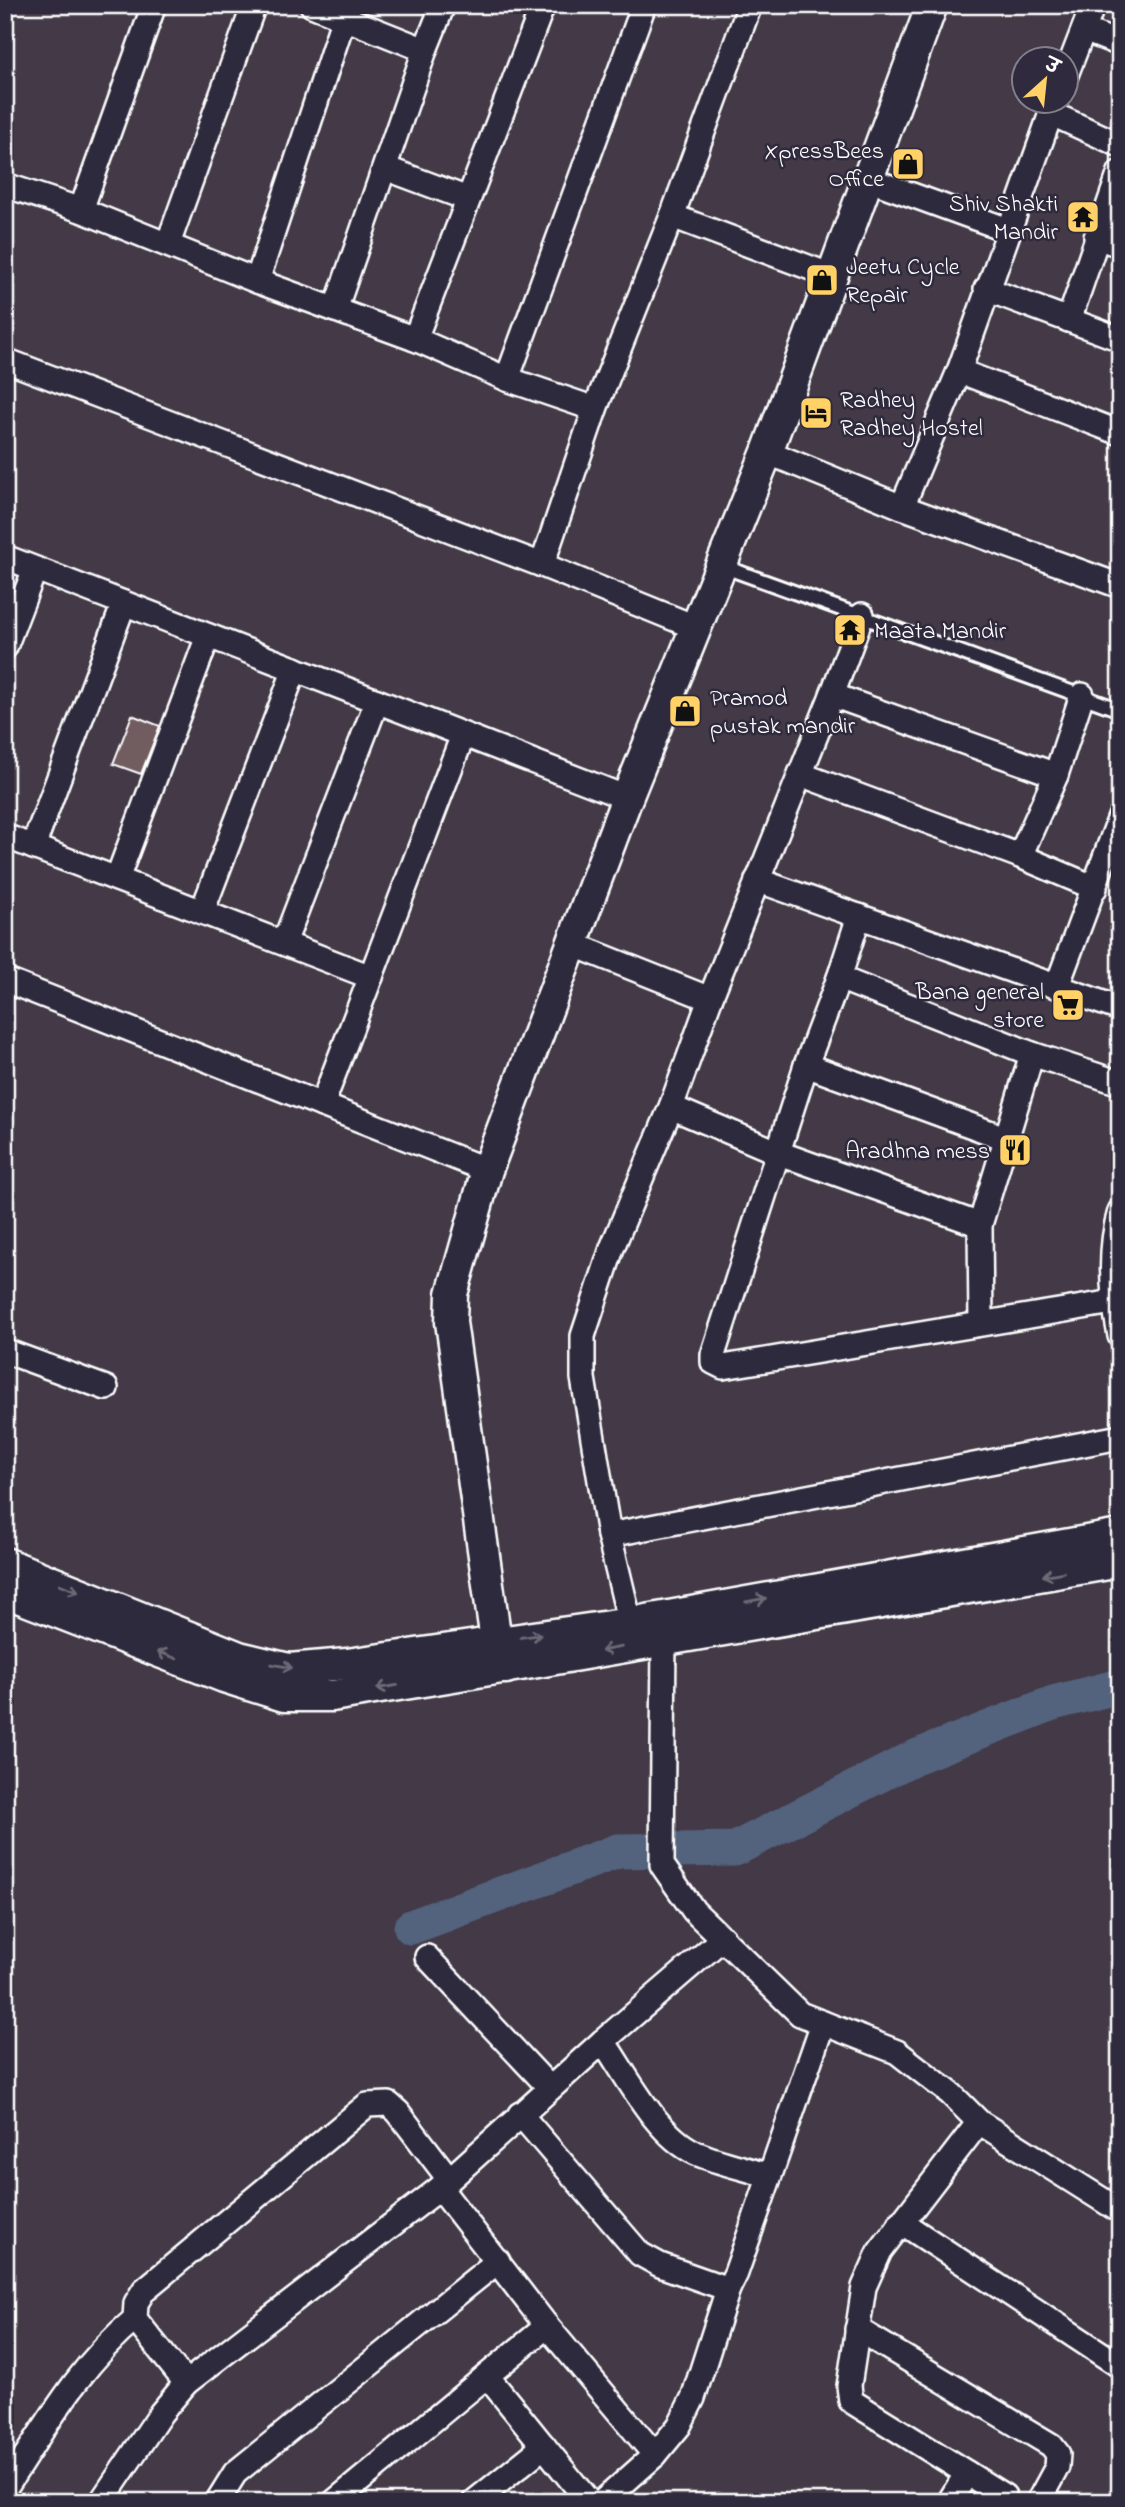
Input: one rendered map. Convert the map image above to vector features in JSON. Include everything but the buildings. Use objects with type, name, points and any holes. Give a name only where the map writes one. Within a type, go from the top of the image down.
[{"type":"street","points":[[80,210],[154,5]]},
{"type":"street","points":[[168,244],[254,5]]},
{"type":"street","points":[[312,5],[346,11],[425,50]]},
{"type":"street","points":[[335,310],[443,5]]},
{"type":"street","points":[[415,339],[543,5]]},
{"type":"street","points":[[507,379],[644,5]]},
{"type":"street","points":[[541,565],[594,408],[672,216],[750,5]]},
{"type":"street","points":[[501,1654],[451,1322],[452,1294],[487,1170],[627,798],[767,452],[932,5]]},
{"type":"street","points":[[1078,46],[1093,5]]},
{"type":"street","points":[[257,281],[346,11]]},
{"type":"street","points":[[1084,30],[1120,44]]},
{"type":"street","points":[[902,507],[959,371],[1050,116]]},
{"type":"street","points":[[1069,116],[1120,145]]},
{"type":"street","points":[[385,168],[468,199]]},
{"type":"street","points":[[1069,320],[1120,172]]},
{"type":"street","points":[[868,179],[1008,230]]},
{"type":"street","points":[[5,185],[80,210],[257,281],[415,339],[507,379],[594,408]]},
{"type":"street","points":[[672,216],[832,276]]},
{"type":"street","points":[[1096,237],[1120,245]]},
{"type":"street","points":[[986,289],[1120,339]]},
{"type":"street","points":[[5,360],[541,565],[697,628]]},
{"type":"street","points":[[959,371],[1120,433]]},
{"type":"street","points":[[767,452],[902,507],[1120,586]]},
{"type":"street","points":[[5,557],[627,798]]},
{"type":"street","points":[[5,647],[35,569]]},
{"type":"street","points":[[33,847],[124,603]]},
{"type":"street","points":[[631,1623],[609,1535],[583,1378],[583,1336],[612,1248],[671,1107],[710,999],[862,615]]},
{"type":"street","points":[[117,879],[208,636]]},
{"type":"street","points":[[202,912],[295,669]]},
{"type":"street","points":[[832,695],[1056,775]]},
{"type":"street","points":[[1020,856],[1056,775],[1082,695]]},
{"type":"street","points":[[284,943],[377,701]]},
{"type":"street","points":[[321,1105],[463,735]]},
{"type":"street","points":[[800,774],[1020,856],[1095,888]]},
{"type":"street","points":[[1057,986],[1120,817]]},
{"type":"street","points":[[5,836],[371,977]]},
{"type":"street","points":[[757,880],[1120,1009]]},
{"type":"street","points":[[859,916],[806,1065],[713,1362],[723,1367],[1113,1302]]},
{"type":"street","points":[[572,944],[710,999]]},
{"type":"street","points":[[839,978],[1032,1054],[1120,1083]]},
{"type":"street","points":[[5,980],[487,1170]]},
{"type":"street","points":[[981,1323],[980,1225],[1032,1054]]},
{"type":"street","points":[[806,1065],[1005,1138]]},
{"type":"street","points":[[671,1107],[779,1153],[980,1225]]},
{"type":"street","points":[[1120,1211],[1114,1232],[1113,1302],[1120,1336]]},
{"type":"street","points":[[5,1351],[106,1388]]},
{"type":"street","points":[[609,1535],[1120,1437]]},
{"type":"street","points":[[5,1592],[224,1677],[284,1696],[332,1696],[631,1623],[1120,1535]]},
{"type":"street","points":[[5,1563],[239,1657],[289,1669],[664,1639],[797,1620],[1120,1562]]},
{"type":"street","points":[[664,1639],[662,1865],[694,1911],[800,2014],[897,2052],[951,2094],[979,2123],[1120,2211]]},
{"type":"street","points":[[101,2502],[161,2413],[186,2383],[444,2183],[723,1938]]},
{"type":"street","points":[[427,1956],[550,2088]]},
{"type":"street","points":[[602,2502],[655,2455],[679,2426],[693,2398],[728,2290],[823,2023]]},
{"type":"street","points":[[603,2041],[661,2126],[678,2141],[695,2152],[769,2176]]},
{"type":"street","points":[[186,2383],[135,2319],[136,2303],[144,2291],[368,2105],[389,2104],[398,2112],[498,2261],[547,2326],[655,2455]]},
{"type":"street","points":[[520,2114],[640,2254],[660,2265],[728,2290]]},
{"type":"street","points":[[979,2123],[880,2252],[864,2287],[849,2386],[851,2400],[1006,2500]]},
{"type":"street","points":[[901,2222],[1120,2366]]},
{"type":"street","points":[[217,2502],[235,2473],[498,2261]]},
{"type":"street","points":[[5,2488],[61,2402],[116,2334],[135,2319]]},
{"type":"street","points":[[334,2502],[547,2326]]},
{"type":"street","points":[[858,2329],[1051,2445],[1058,2454],[1057,2467],[1038,2502]]},
{"type":"street","points":[[487,2376],[589,2502]]},
{"type":"street","points":[[474,2502],[544,2446]]},
{"type":"street","points":[[949,2502],[967,2473]]},
{"type":"lane","points":[[722,566],[1120,710]]},
{"type":"waterway","points":[[411,1927],[618,1851],[735,1849],[915,1757],[1053,1703],[1120,1686]]},
{"type":"place","name":"XpressBees Office","points":[[908,164]]},
{"type":"place","name":"Shiv Shakti Mandir","points":[[1083,217]]},
{"type":"place","name":"Jeetu Cycle Repair","points":[[822,280]]},
{"type":"place","name":"Radhey Radhey Hostel","points":[[816,413]]},
{"type":"place","name":"Maata Mandir","points":[[850,630]]},
{"type":"place","name":"Pramod pustak mandir","points":[[685,711]]},
{"type":"place","name":"Bana general store","points":[[1068,1005]]},
{"type":"place","name":"Aradhna mess","points":[[1015,1150]]}]
